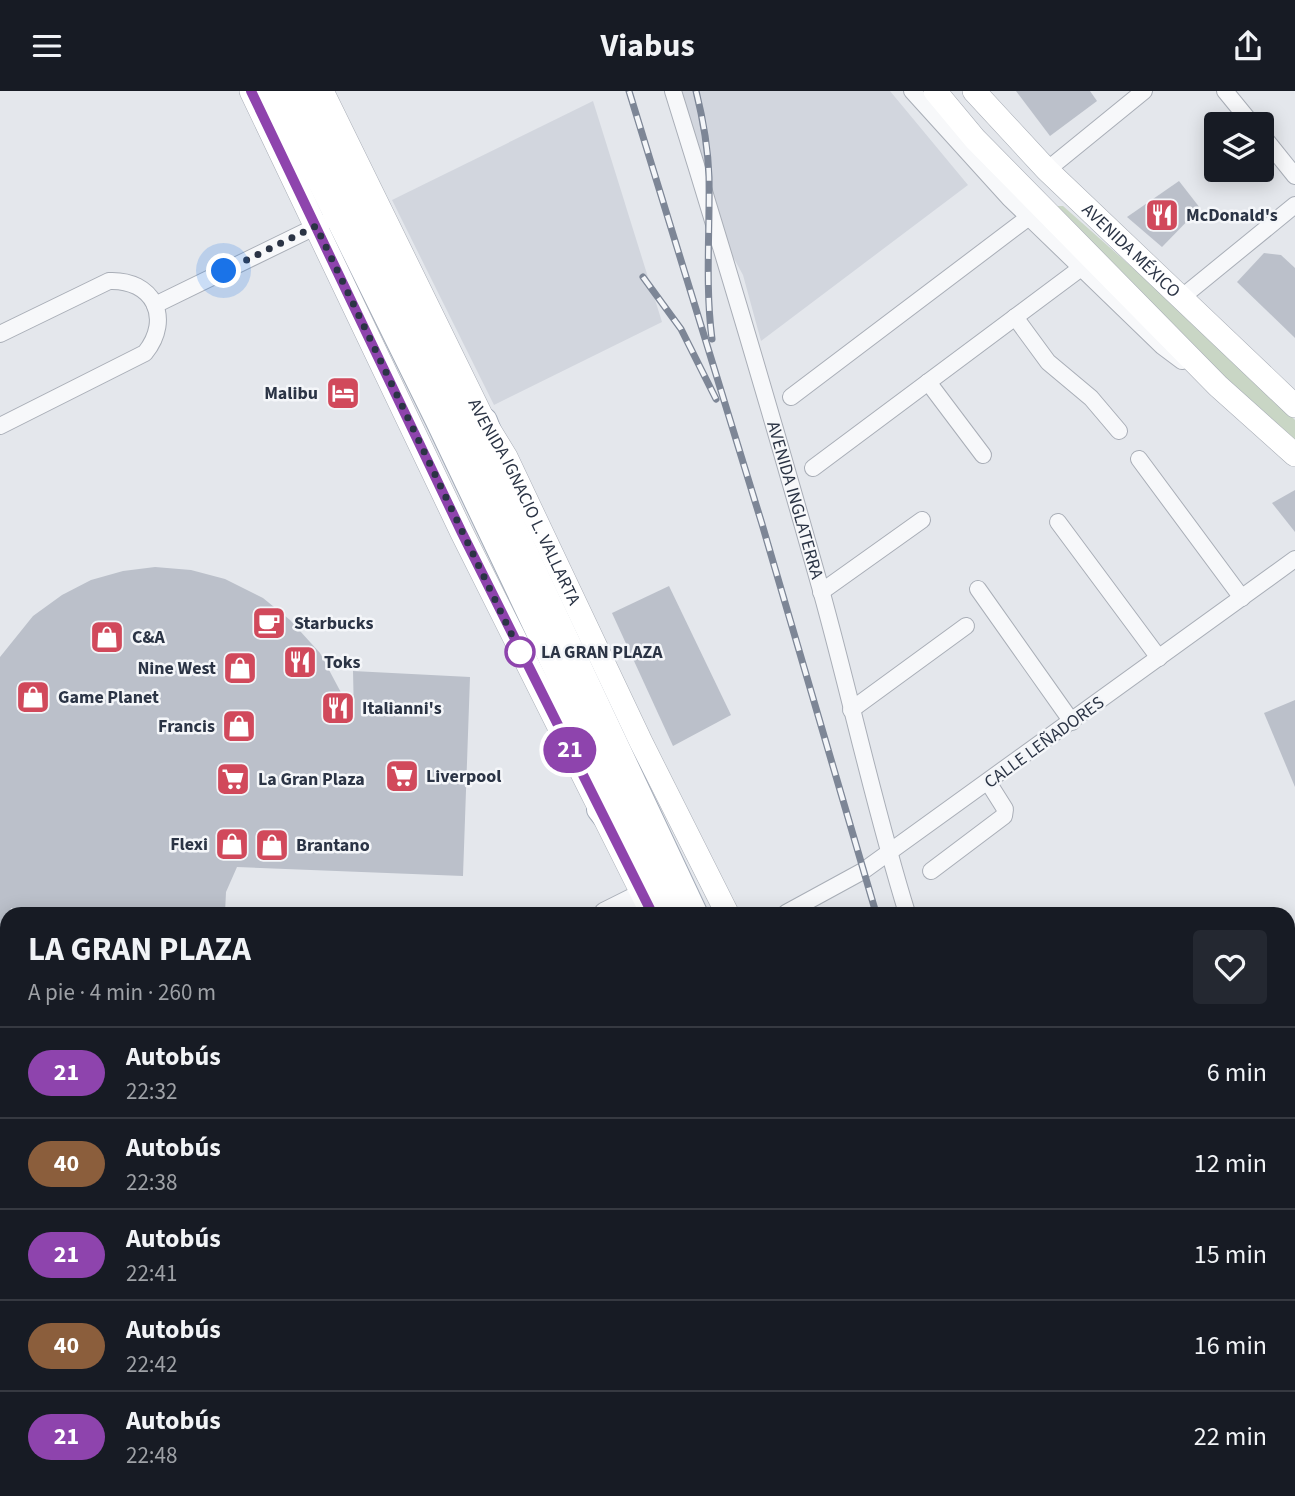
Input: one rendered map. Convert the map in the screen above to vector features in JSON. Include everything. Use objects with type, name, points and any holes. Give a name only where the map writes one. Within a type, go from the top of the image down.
[{"type":"main road","points":[[251,91],[327,221],[584,723],[650,896]]},
{"type":"main road","points":[[276,91],[327,221],[474,559],[600,809],[650,896],[675,907]]},
{"type":"main road","name":"AVENIDA IGNACIO L. VALLARTA","points":[[300,91],[478,453],[684,907]]},
{"type":"main road","name":"AVENIDA IGNACIO L. VALLARTA","points":[[322,91],[484,421],[506,457],[641,741],[724,907]]},
{"type":"main road","name":"AVENIDA MÉXICO","points":[[935,91],[975,139],[1218,386],[1295,455]]},
{"type":"main road","points":[[954,91],[973,114],[1009,145],[1047,170]]},
{"type":"main road","name":"AVENIDA MÉXICO","points":[[974,91],[1047,170],[1295,406]]},
{"type":"main road","points":[[385,265],[431,315]]},
{"type":"main road","points":[[484,421],[512,493],[567,617]]},
{"type":"main road","points":[[620,721],[692,876],[687,907]]},
{"type":"street","name":"AVENIDA INGLATERRA","points":[[673,91],[709,205],[821,592],[904,907]]},
{"type":"street","name":"AVENIDA MÉXICO","points":[[912,91],[1029,217],[1081,268],[1162,346],[1218,386]]},
{"type":"street","points":[[1047,170],[1144,91]]},
{"type":"street","points":[[1225,91],[1242,112]]},
{"type":"street","points":[[1274,150],[1295,176]]},
{"type":"street","points":[[1181,298],[1295,205]]},
{"type":"street","points":[[791,397],[1029,217]]},
{"type":"street","points":[[155,305],[327,221]]},
{"type":"street","points":[[813,468],[1081,268]]},
{"type":"street","points":[[0,334],[109,281],[122,281],[147,292],[159,316],[154,342],[145,353],[0,426]]},
{"type":"street","points":[[1015,317],[1048,362],[1091,398],[1119,431]]},
{"type":"street","points":[[928,382],[983,455]]},
{"type":"street","points":[[1139,459],[1242,598]]},
{"type":"street","points":[[821,592],[922,520]]},
{"type":"street","points":[[1058,522],[1159,658]]},
{"type":"street","name":"CALLE LEÑADORES","points":[[797,907],[863,871],[1295,559]]},
{"type":"street","points":[[978,589],[1072,722]]},
{"type":"street","points":[[851,710],[966,626]]},
{"type":"street","points":[[931,871],[1004,816],[1005,809],[988,782]]},
{"type":"street","points":[[621,907],[650,896]]},
{"type":"shaded area","points":[[674,91],[890,91],[968,185],[761,341],[743,275],[715,224]]},
{"type":"shaded area","points":[[593,101],[662,322],[494,405],[392,200]]},
{"type":"green space","points":[[1056,206],[1063,206],[1205,332],[1295,420],[1295,451]]},
{"type":"building","points":[[1016,91],[1090,91],[1097,101],[1050,136]]},
{"type":"building","name":"McDonald's","points":[[1179,181],[1200,208],[1162,247],[1127,217]]},
{"type":"building","points":[[1264,253],[1281,255],[1295,268],[1295,338],[1237,282]]},
{"type":"building","points":[[1295,490],[1295,532],[1272,503]]},
{"type":"building","name":"La Gran Plaza","points":[[155,567],[191,570],[225,579],[263,598],[290,620],[320,653],[354,717],[353,671],[470,677],[463,876],[237,867],[226,892],[225,907],[0,907],[0,657],[33,616],[62,595],[91,580],[123,571]]},
{"type":"building","points":[[669,586],[731,715],[673,746],[612,613]]},
{"type":"building","points":[[1295,700],[1295,787],[1264,713]]},
{"type":"railway","points":[[629,91],[762,524],[874,907]]},
{"type":"railway","points":[[696,91],[708,166],[708,278],[712,339]]},
{"type":"railway","points":[[643,277],[681,329],[716,399]]},
{"type":"bus line","name":"21","points":[[251,91],[462,533],[649,907]]},
{"type":"place","name":"McDonald's","points":[[1162,215]]},
{"type":"place","name":"Malibu","points":[[343,393]]},
{"type":"place","name":"Starbucks","points":[[269,623]]},
{"type":"place","name":"C&A","points":[[107,637]]},
{"type":"place","name":"LA GRAN PLAZA","points":[[520,652]]},
{"type":"place","name":"Toks","points":[[300,662]]},
{"type":"place","name":"Nine West","points":[[240,668]]},
{"type":"place","name":"Game Planet","points":[[33,697]]},
{"type":"place","name":"Italianni's","points":[[338,708]]},
{"type":"place","name":"Francis","points":[[239,726]]},
{"type":"place","name":"Liverpool","points":[[402,776]]},
{"type":"place","name":"La Gran Plaza","points":[[233,779]]},
{"type":"place","name":"Flexi","points":[[232,844]]},
{"type":"place","name":"Brantano","points":[[272,845]]},
{"type":"route","points":[[224,271],[316,226],[520,652]]}]
